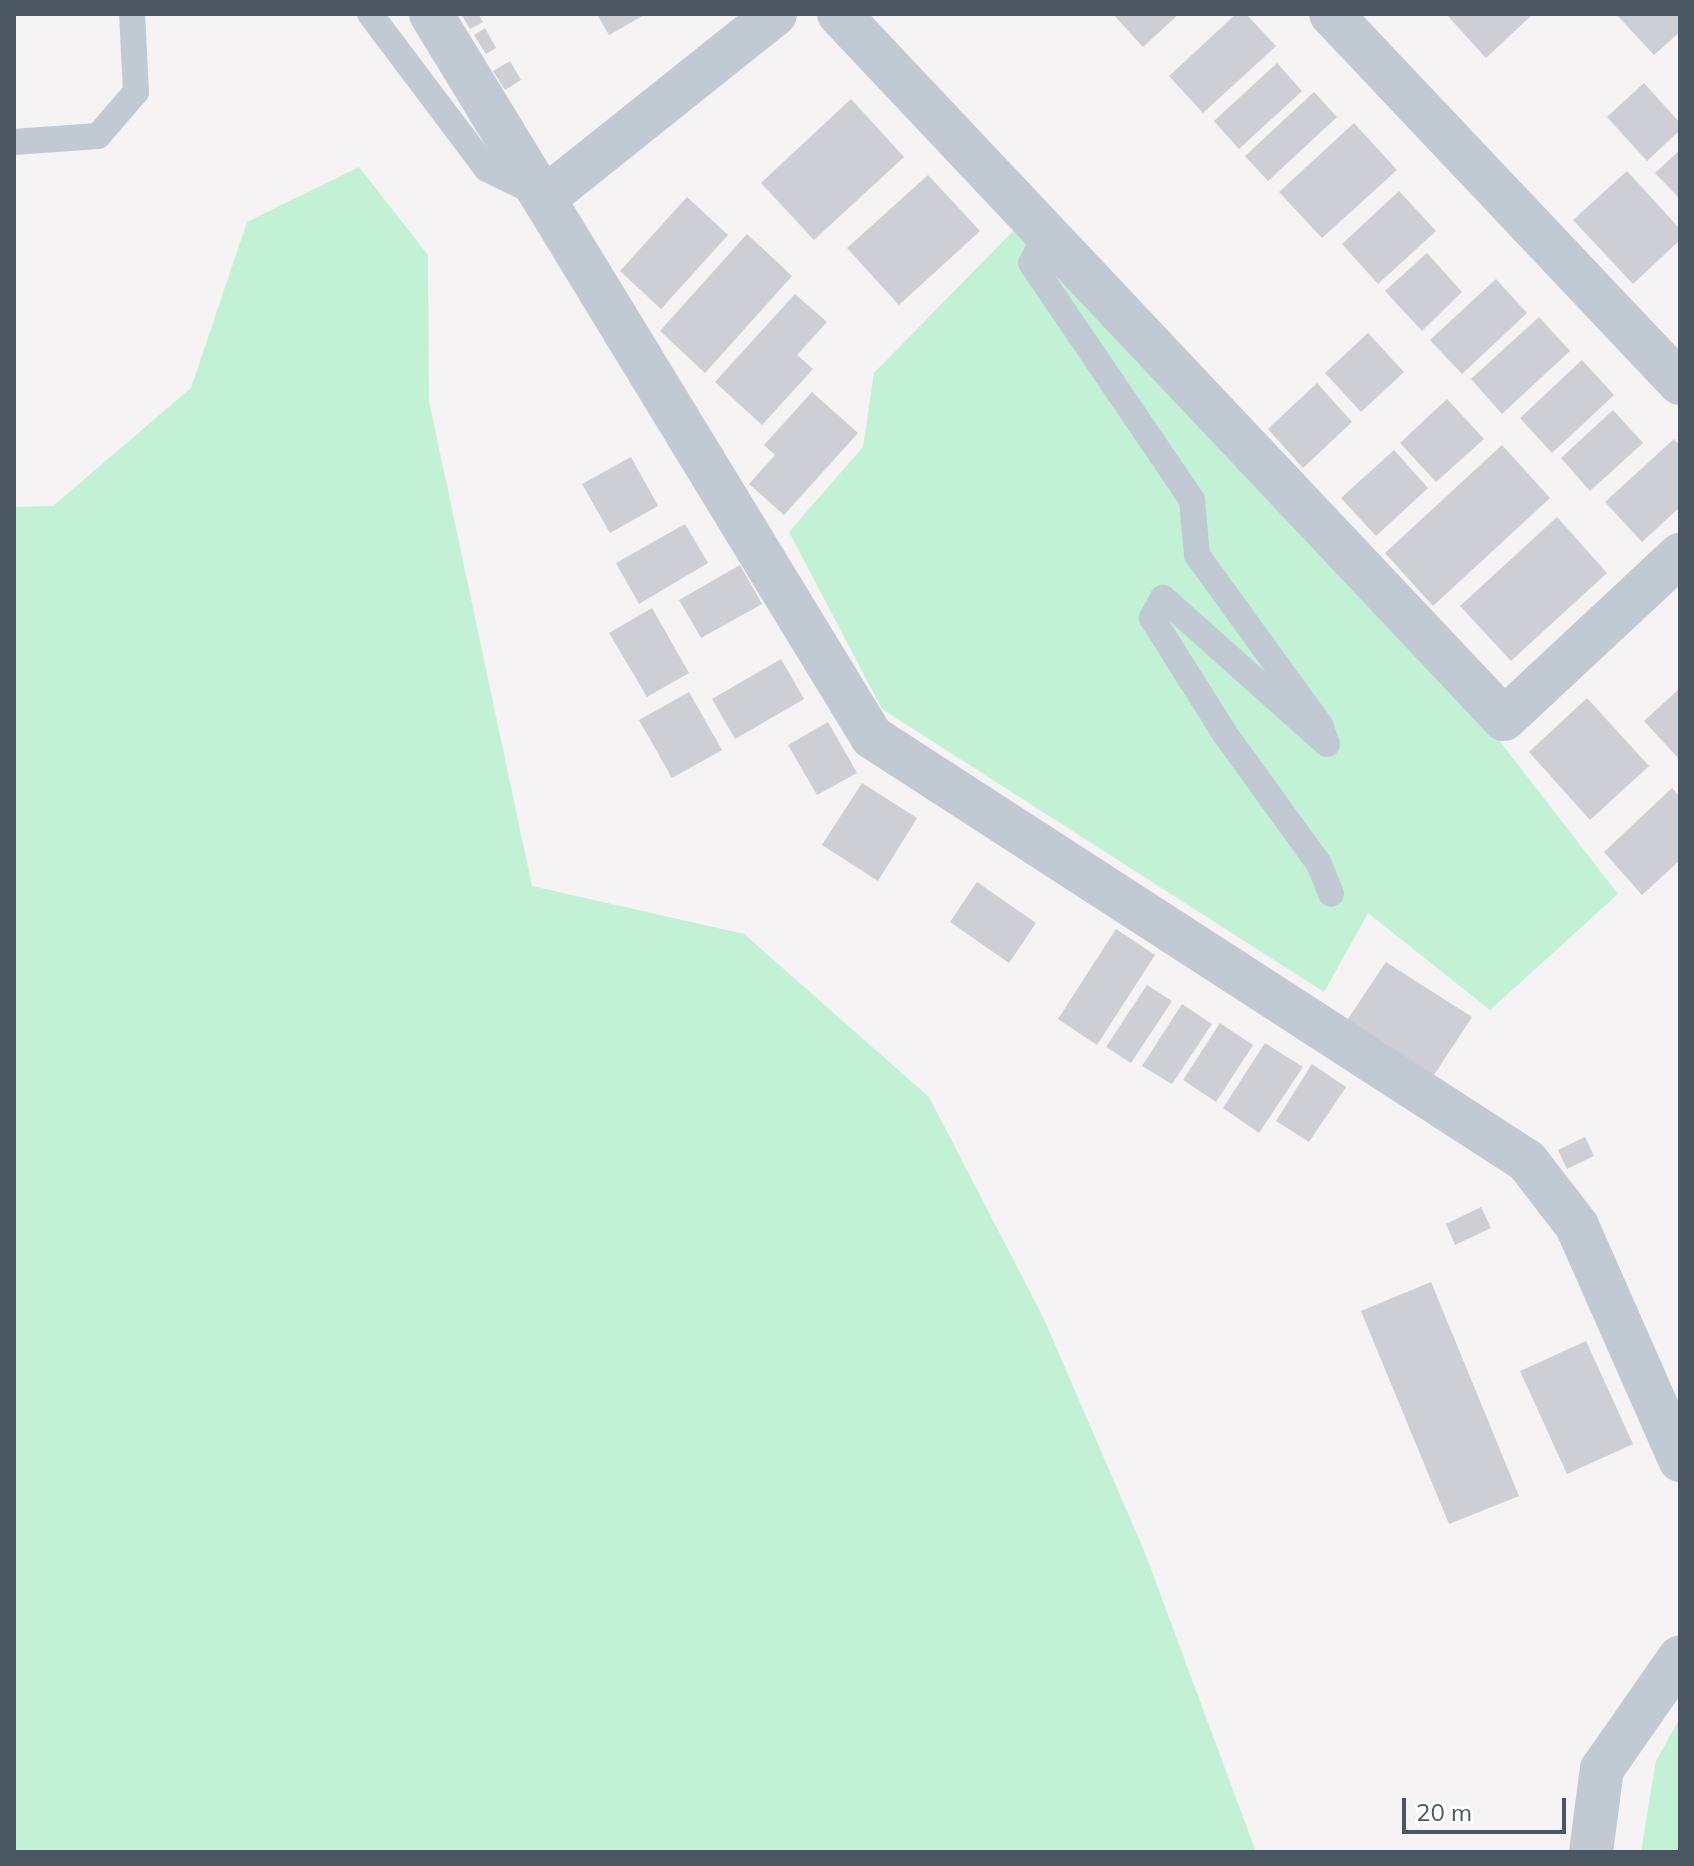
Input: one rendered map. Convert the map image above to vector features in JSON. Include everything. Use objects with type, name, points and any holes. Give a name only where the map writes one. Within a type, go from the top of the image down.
[{"type":"street","points":[[431,14],[546,197],[872,737],[1527,1161],[1577,1226],[1680,1460]]},
{"type":"street","points":[[546,197],[775,14]]},
{"type":"street","points":[[839,14],[1045,236],[1504,719],[1680,555]]},
{"type":"street","points":[[1331,14],[1680,383]]},
{"type":"street","points":[[1591,1852],[1602,1769],[1680,1657]]},
{"type":"lane","points":[[14,142],[98,136],[136,92],[132,14]]},
{"type":"lane","points":[[370,14],[487,169],[546,197]]},
{"type":"lane","points":[[1045,236],[1031,263],[1192,500],[1197,555],[1320,725],[1327,744],[1163,598],[1152,618],[1225,734],[1319,864],[1331,894]]},
{"type":"green space","points":[[359,167],[428,255],[429,401],[532,886],[744,934],[929,1097],[1044,1319],[1145,1553],[1256,1852],[14,1852],[14,507],[53,506],[191,388],[247,222]]},
{"type":"green space","points":[[1019,225],[1488,726],[1618,894],[1490,1010],[1368,913],[1324,992],[882,709],[789,532],[863,447],[874,373]]},
{"type":"green space","points":[[1680,1718],[1680,1852],[1641,1852],[1656,1761]]},
{"type":"building","points":[[461,14],[478,14],[483,22],[470,29]]},
{"type":"building","points":[[597,14],[646,14],[609,35]]},
{"type":"building","points":[[1113,14],[1179,14],[1143,47]]},
{"type":"building","points":[[1236,14],[1246,14],[1276,46],[1203,113],[1169,76]]},
{"type":"building","points":[[1446,14],[1533,14],[1486,58]]},
{"type":"building","points":[[1616,14],[1680,14],[1680,32],[1654,55]]},
{"type":"building","points":[[485,28],[496,48],[486,54],[474,35]]},
{"type":"building","points":[[510,61],[521,80],[505,90],[493,71]]},
{"type":"building","points":[[1277,63],[1302,91],[1239,149],[1214,121]]},
{"type":"building","points":[[1644,83],[1680,123],[1680,130],[1647,161],[1607,117]]},
{"type":"building","points":[[1314,92],[1337,117],[1268,181],[1245,156]]},
{"type":"building","points":[[851,99],[904,157],[814,240],[761,183]]},
{"type":"building","points":[[1354,123],[1397,170],[1322,238],[1279,192]]},
{"type":"building","points":[[1680,150],[1680,199],[1655,173]]},
{"type":"building","points":[[1627,171],[1680,229],[1680,240],[1633,284],[1573,220]]},
{"type":"building","points":[[928,175],[980,231],[899,305],[847,248]]},
{"type":"building","points":[[1399,191],[1436,231],[1378,284],[1342,244]]},
{"type":"building","points":[[687,197],[728,235],[661,309],[620,271]]},
{"type":"building","points":[[747,234],[792,276],[705,373],[660,331]]},
{"type":"building","points":[[1427,253],[1462,292],[1422,331],[1385,291]]},
{"type":"building","points":[[1496,279],[1527,313],[1462,374],[1430,340]]},
{"type":"building","points":[[795,294],[827,322],[797,355],[813,369],[762,425],[715,382]]},
{"type":"building","points":[[1539,317],[1570,351],[1502,414],[1471,379]]},
{"type":"building","points":[[1368,333],[1404,372],[1361,412],[1325,373]]},
{"type":"building","points":[[1582,360],[1614,395],[1552,453],[1520,418]]},
{"type":"building","points":[[1317,383],[1352,422],[1303,468],[1268,429]]},
{"type":"building","points":[[812,392],[858,433],[784,515],[749,484],[775,455],[764,445]]},
{"type":"building","points":[[1447,399],[1484,439],[1436,482],[1400,443]]},
{"type":"building","points":[[1613,410],[1643,443],[1590,491],[1561,458]]},
{"type":"building","points":[[1674,439],[1680,446],[1680,507],[1642,542],[1605,502]]},
{"type":"building","points":[[1502,445],[1550,498],[1433,606],[1385,553]]},
{"type":"building","points":[[1394,450],[1428,488],[1376,536],[1341,498]]},
{"type":"building","points":[[631,457],[658,506],[610,533],[582,484]]},
{"type":"building","points":[[1557,517],[1607,573],[1511,661],[1460,606]]},
{"type":"building","points":[[685,524],[708,563],[639,604],[616,563]]},
{"type":"building","points":[[740,565],[762,604],[701,638],[679,600]]},
{"type":"building","points":[[652,608],[689,673],[647,697],[609,633]]},
{"type":"building","points":[[781,659],[804,699],[735,739],[712,699]]},
{"type":"building","points":[[1680,688],[1680,760],[1644,721]]},
{"type":"building","points":[[689,692],[722,750],[672,778],[639,720]]},
{"type":"building","points":[[1587,698],[1649,766],[1590,820],[1529,752]]},
{"type":"building","points":[[828,722],[857,773],[817,795],[788,745]]},
{"type":"building","points":[[862,783],[917,818],[878,881],[822,845]]},
{"type":"building","points":[[1672,788],[1680,797],[1680,860],[1642,895],[1604,852]]},
{"type":"building","points":[[977,882],[1036,923],[1009,963],[950,922]]},
{"type":"building","points":[[1116,929],[1155,955],[1097,1045],[1058,1019]]},
{"type":"building","points":[[1386,962],[1472,1017],[1432,1078],[1346,1022]]},
{"type":"building","points":[[1147,985],[1172,1001],[1131,1063],[1106,1047]]},
{"type":"building","points":[[1182,1004],[1212,1024],[1172,1084],[1142,1066]]},
{"type":"building","points":[[1220,1023],[1253,1045],[1216,1102],[1183,1080]]},
{"type":"building","points":[[1265,1043],[1303,1067],[1259,1133],[1223,1108]]},
{"type":"building","points":[[1312,1064],[1346,1087],[1309,1142],[1276,1121]]},
{"type":"building","points":[[1585,1137],[1594,1156],[1567,1169],[1558,1150]]},
{"type":"building","points":[[1481,1207],[1491,1228],[1455,1245],[1446,1224]]},
{"type":"building","points":[[1431,1282],[1519,1496],[1449,1524],[1361,1311]]},
{"type":"building","points":[[1586,1341],[1633,1444],[1567,1474],[1520,1371]]}]
